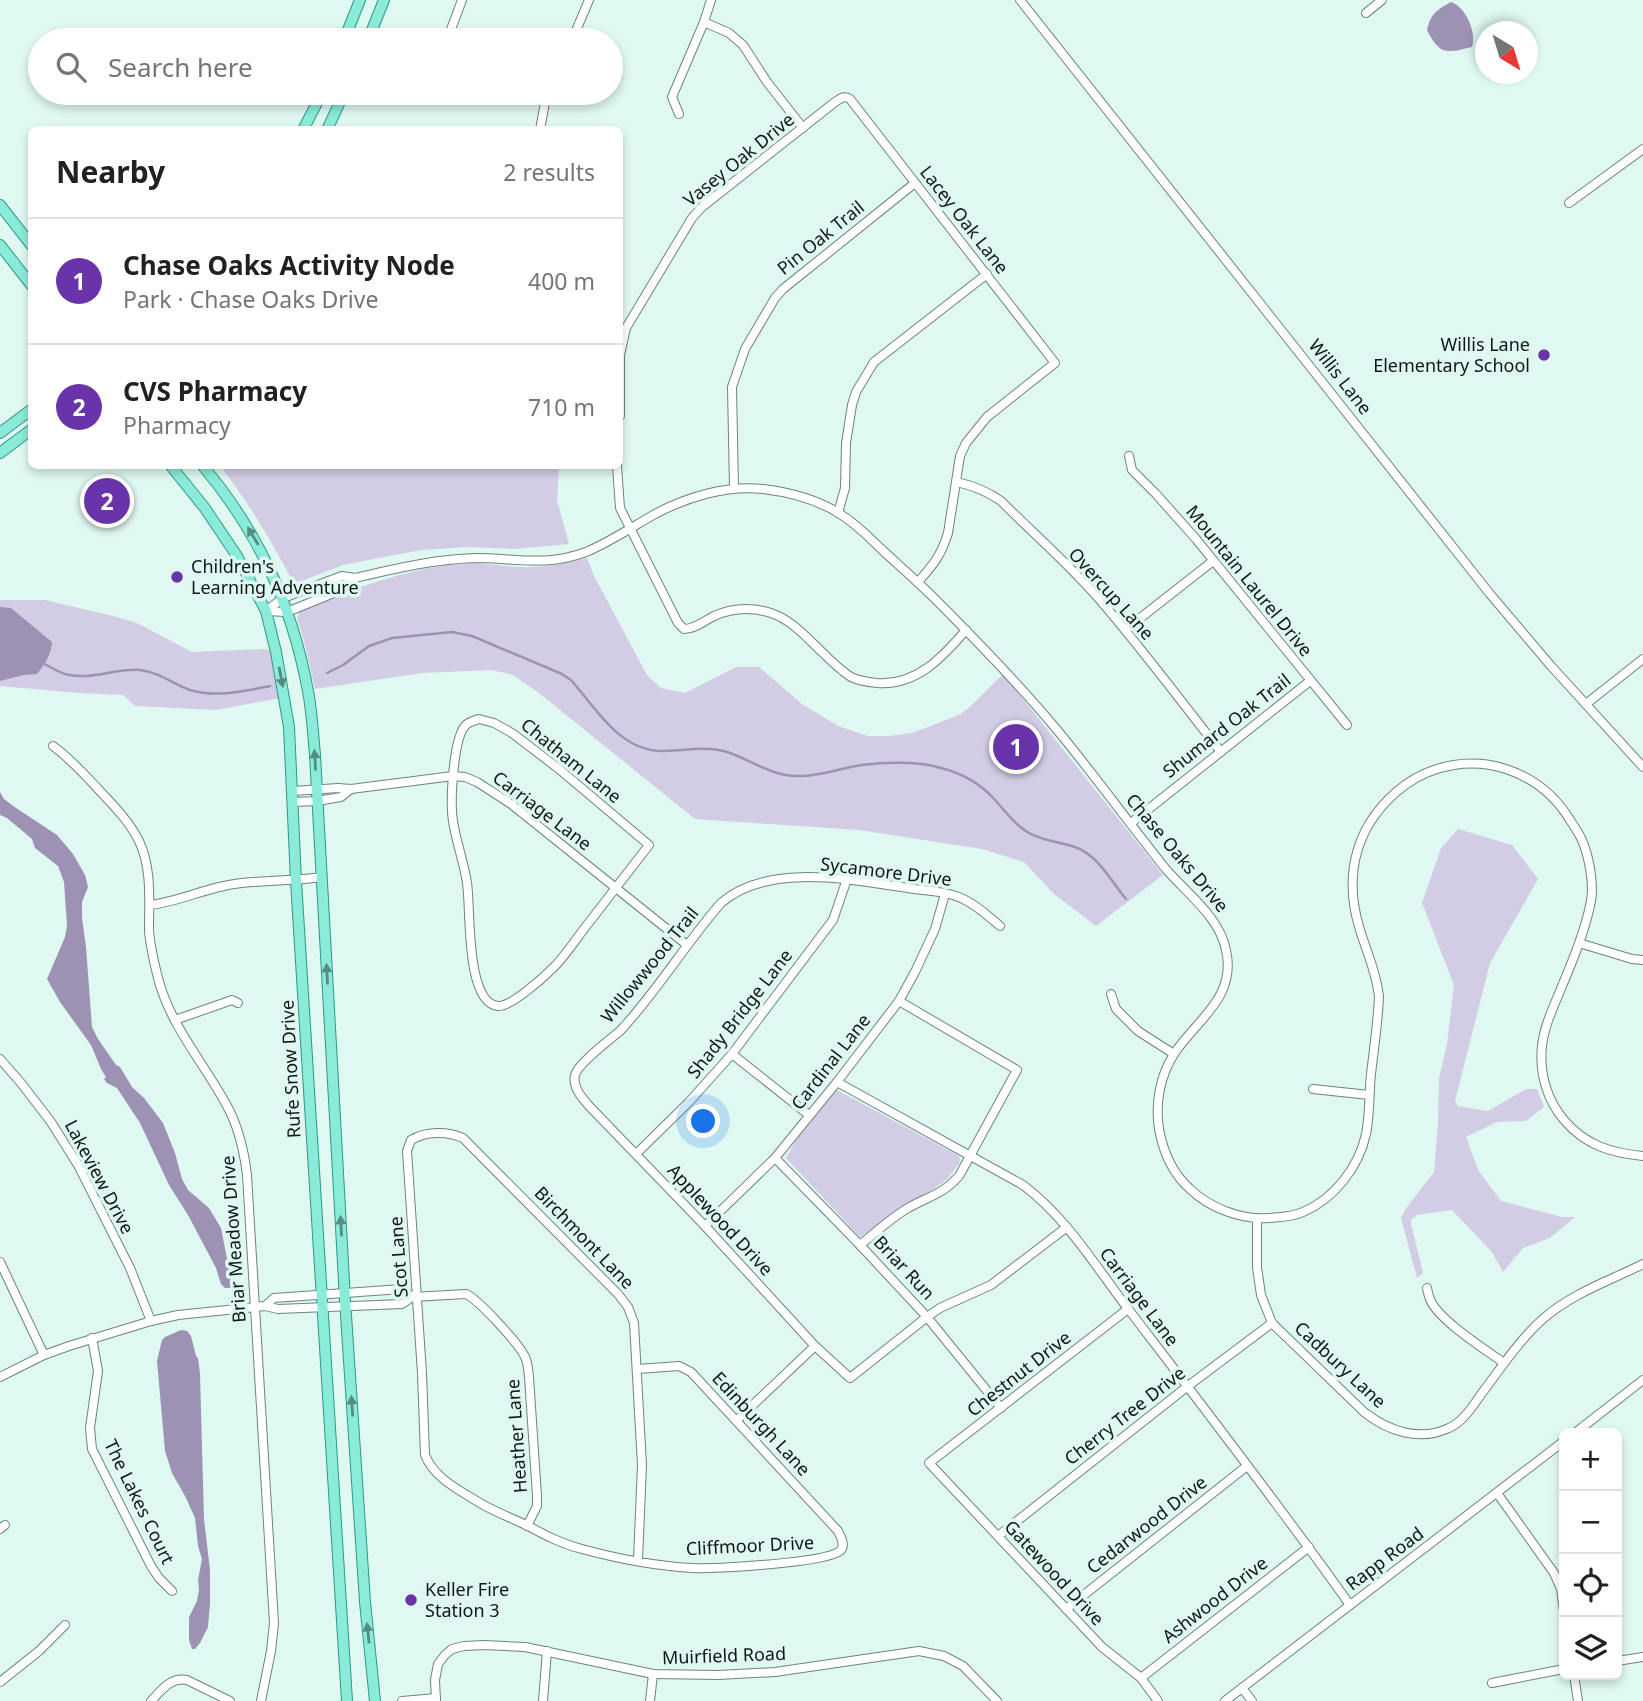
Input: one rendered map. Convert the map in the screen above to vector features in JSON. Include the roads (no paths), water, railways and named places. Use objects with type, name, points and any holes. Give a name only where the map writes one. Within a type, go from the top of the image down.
[{"type":"main road","points":[[349,28],[360,0]]},
{"type":"main road","points":[[373,28],[384,0]]},
{"type":"main road","points":[[305,126],[316,105]]},
{"type":"main road","points":[[329,126],[338,105]]},
{"type":"main road","points":[[314,108],[332,117]]},
{"type":"main road","points":[[0,206],[28,241]]},
{"type":"main road","points":[[0,245],[28,281]]},
{"type":"main road","points":[[0,433],[28,412]]},
{"type":"main road","points":[[0,453],[28,432]]},
{"type":"main road","name":"Rufe Snow Drive","points":[[173,469],[204,506],[237,556],[266,611],[289,727],[296,881],[347,1701]]},
{"type":"main road","points":[[206,469],[224,491],[257,543],[283,598],[309,693],[316,755],[344,1294],[365,1602],[375,1701]]},
{"type":"main road","points":[[306,1020],[329,1019]]},
{"type":"street","points":[[452,28],[463,0]]},
{"type":"street","points":[[577,28],[589,0]]},
{"type":"street","points":[[679,114],[672,97],[711,0]]},
{"type":"street","name":"Willis Lane","points":[[1020,0],[1490,594],[1643,767]]},
{"type":"street","points":[[1366,13],[1382,0]]},
{"type":"street","points":[[704,22],[729,33],[743,45],[766,82],[803,128]]},
{"type":"street","name":"Vasey Oak Drive","points":[[623,338],[626,328],[682,232],[702,207],[846,97]]},
{"type":"street","name":"Lacey Oak Lane","points":[[846,97],[1055,363],[987,417],[974,432],[960,456],[957,482]]},
{"type":"street","points":[[541,126],[544,105]]},
{"type":"street","points":[[1569,203],[1643,149]]},
{"type":"street","name":"Pin Oak Trail","points":[[734,489],[732,387],[745,349],[775,298],[915,183]]},
{"type":"street","points":[[838,513],[845,488],[849,417],[856,392],[874,362],[987,274]]},
{"type":"street","name":"Mountain Laurel Drive","points":[[1129,456],[1132,470],[1177,517],[1347,725]]},
{"type":"street","points":[[617,469],[620,508],[678,623],[684,629],[692,628],[716,615],[744,608],[770,613],[796,628],[850,676],[862,682],[888,684],[924,671],[966,630]]},
{"type":"street","points":[[918,582],[939,557],[944,545],[957,482]]},
{"type":"street","name":"Overcup Lane","points":[[957,482],[979,488],[1001,501],[1068,566],[1125,630],[1221,752]]},
{"type":"street","name":"Chase Oaks Drive","points":[[266,611],[283,598],[342,576],[355,578],[476,558],[549,562],[588,551],[673,505],[698,496],[734,489],[789,494],[811,500],[838,513],[918,582],[1014,681],[1058,731],[1181,887],[1213,919],[1220,930],[1227,952],[1228,975],[1219,1000],[1174,1054],[1163,1077],[1157,1115],[1163,1148],[1175,1172],[1186,1186],[1204,1201],[1225,1211],[1258,1219],[1288,1217],[1305,1212],[1320,1203],[1342,1184],[1366,1135],[1379,996],[1377,977],[1355,911],[1353,869],[1357,849],[1371,819],[1382,804],[1411,780],[1443,766],[1491,764],[1520,774],[1541,786],[1563,809],[1586,852],[1591,882],[1591,899],[1579,943],[1551,1013],[1542,1045],[1545,1088],[1550,1101],[1570,1128],[1595,1146],[1643,1156]]},
{"type":"street","points":[[1125,630],[1213,561]]},
{"type":"street","name":"Chase Oaks Drive","points":[[266,611],[287,612],[341,590],[355,578]]},
{"type":"street","points":[[1586,704],[1643,659]]},
{"type":"street","name":"Shumard Oak Trail","points":[[1131,822],[1310,681]]},
{"type":"street","name":"Chatham Lane","points":[[453,776],[460,735],[465,725],[478,719],[494,723],[512,733],[649,845],[615,888]]},
{"type":"street","name":"Briar Meadow Drive","points":[[53,746],[69,758],[133,829],[144,855],[150,905],[149,932],[163,997],[189,1047],[227,1105],[243,1146],[247,1175],[274,1623],[261,1701]]},
{"type":"street","points":[[453,776],[453,819],[467,882],[471,957],[481,991],[489,1003],[496,1006],[505,1005],[535,985],[555,966],[615,888]]},
{"type":"street","name":"Carriage Lane","points":[[293,797],[341,797],[351,789],[453,776],[465,777],[511,804],[687,945]]},
{"type":"street","points":[[150,905],[168,903],[225,885],[322,877]]},
{"type":"street","name":"Sycamore Drive","points":[[760,883],[790,877],[847,879],[945,894],[964,899],[1000,926]]},
{"type":"street","name":"Shady Bridge Lane","points":[[636,1154],[689,1102],[732,1054],[833,920],[847,879]]},
{"type":"street","name":"Willowwood Trail","points":[[575,1079],[575,1074],[582,1064],[634,1015],[721,902],[730,895],[760,883]]},
{"type":"street","name":"Cardinal Lane","points":[[705,1226],[775,1158],[899,1001],[935,929],[945,894]]},
{"type":"street","points":[[1579,943],[1643,960]]},
{"type":"street","points":[[1111,994],[1116,1009],[1138,1031],[1174,1054]]},
{"type":"street","points":[[175,1020],[232,1000],[239,1003]]},
{"type":"street","points":[[860,1245],[901,1213],[949,1187],[959,1175],[1017,1070],[899,1001]]},
{"type":"street","points":[[732,1054],[809,1115]]},
{"type":"street","name":"Lakeview Drive","points":[[0,1059],[51,1122],[78,1165],[130,1268],[151,1321]]},
{"type":"street","name":"Applewood Drive","points":[[575,1079],[575,1086],[581,1097],[816,1346],[850,1378],[927,1317]]},
{"type":"street","name":"Carriage Lane","points":[[837,1082],[1023,1185],[1042,1199],[1067,1227],[1188,1386],[1350,1605]]},
{"type":"street","points":[[1313,1089],[1369,1095]]},
{"type":"street","name":"Birchmont Lane","points":[[411,1140],[425,1134],[454,1134],[463,1138],[628,1307],[634,1323],[642,1465],[638,1560]]},
{"type":"street","name":"Scot Lane","points":[[411,1140],[407,1151],[422,1373]]},
{"type":"street","name":"Briar Run","points":[[775,1158],[927,1317],[1000,1408]]},
{"type":"street","name":"Cadbury Lane","points":[[1258,1219],[1257,1267],[1261,1295],[1272,1323],[1378,1423],[1409,1434],[1450,1428],[1465,1415],[1504,1363]]},
{"type":"street","points":[[927,1317],[940,1308],[991,1286],[1067,1227]]},
{"type":"street","points":[[0,1262],[44,1355]]},
{"type":"street","points":[[1427,1288],[1437,1310],[1504,1363],[1555,1308],[1574,1296],[1643,1264]]},
{"type":"street","name":"Heather Lane","points":[[0,1377],[44,1355],[92,1338],[178,1315],[265,1306],[278,1309],[344,1294],[402,1289],[415,1297]]},
{"type":"street","name":"Heather Lane","points":[[322,1301],[345,1307],[402,1304],[415,1297],[466,1294],[473,1298],[520,1349],[526,1358],[529,1377],[537,1496],[537,1506],[527,1526]]},
{"type":"street","name":"Chestnut Drive","points":[[929,1464],[1128,1309]]},
{"type":"street","name":"Cherry Tree Drive","points":[[998,1536],[1272,1323]]},
{"type":"street","name":"The Lakes Court","points":[[92,1338],[98,1371],[90,1428],[92,1449],[151,1566],[172,1591]]},
{"type":"street","points":[[737,1420],[816,1346]]},
{"type":"street","name":"Edinburgh Lane","points":[[638,1369],[679,1366],[691,1372],[838,1531],[842,1539]]},
{"type":"street","name":"Cliffmoor Drive","points":[[422,1373],[425,1455],[434,1471],[496,1513],[548,1538],[581,1549],[692,1568],[823,1558],[840,1550],[843,1547],[842,1539]]},
{"type":"street","points":[[1581,1428],[1643,1380]]},
{"type":"street","name":"Rapp Road","points":[[1225,1701],[1559,1445]]},
{"type":"street","name":"Gatewood Drive","points":[[929,1464],[1102,1647],[1141,1678],[1158,1701]]},
{"type":"street","name":"Cedarwood Drive","points":[[1066,1609],[1247,1466]]},
{"type":"street","points":[[1497,1493],[1554,1573],[1559,1584]]},
{"type":"street","name":"Ashwood Drive","points":[[1141,1678],[1309,1547]]},
{"type":"street","points":[[0,1682],[65,1625]]},
{"type":"street","name":"Muirfield Road","points":[[436,1700],[435,1680],[439,1664],[452,1650],[484,1645],[525,1647],[653,1674],[718,1675],[775,1672],[919,1651],[944,1656],[964,1667],[997,1701]]},
{"type":"street","points":[[543,1701],[547,1651]]},
{"type":"street","points":[[1622,1660],[1643,1657]]},
{"type":"street","points":[[1492,1683],[1559,1670]]},
{"type":"street","points":[[650,1701],[653,1674]]},
{"type":"street","points":[[152,1701],[175,1679],[181,1679],[230,1701]]},
{"type":"street","points":[[1575,1680],[1578,1701]]},
{"type":"street","points":[[1242,1688],[1252,1701]]},
{"type":"street","points":[[402,1701],[436,1700]]},
{"type":"waterway","points":[[327,673],[369,646],[392,638],[452,632],[472,636],[562,674],[571,680],[620,735],[645,749],[724,751],[789,776],[815,775],[881,763],[912,763],[941,768],[977,784],[1015,822],[1034,836],[1075,847],[1091,856],[1126,899]]},
{"type":"waterway","points":[[41,662],[74,676],[147,671],[200,692],[230,693],[270,686]]},
{"type":"place","name":"Willis Lane Elementary School","points":[[1544,355]]},
{"type":"place","name":"CVS Pharmacy","points":[[107,501]]},
{"type":"place","name":"Children's Learning Adventure","points":[[177,577]]},
{"type":"place","name":"Chase Oaks Activity Node","points":[[1016,747]]},
{"type":"place","name":"Keller Fire Station 3","points":[[411,1600]]}]
